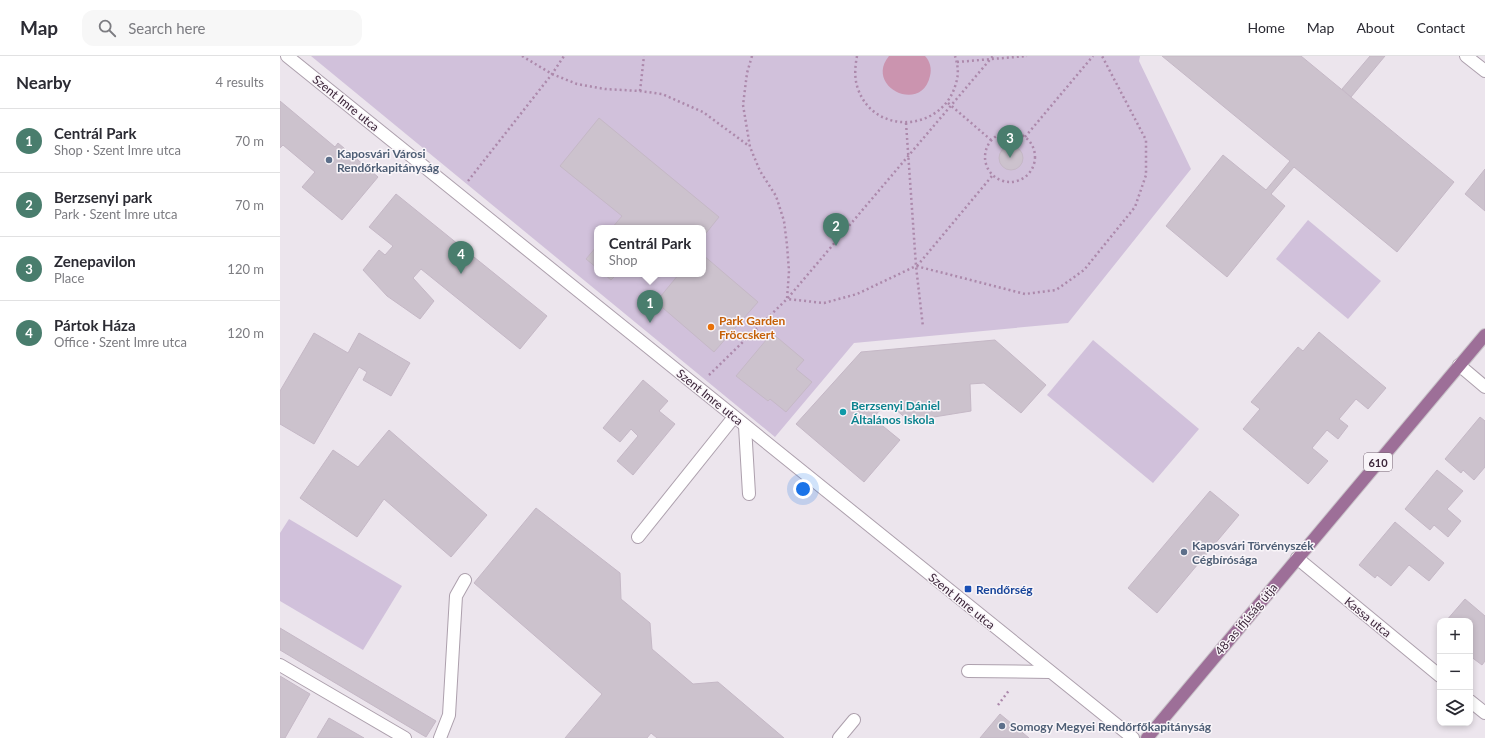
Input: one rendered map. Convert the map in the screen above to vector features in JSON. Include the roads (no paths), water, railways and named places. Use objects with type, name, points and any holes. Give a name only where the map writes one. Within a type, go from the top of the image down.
[{"type":"main road","name":"48-as ifjúság útja","points":[[1147,738],[1485,335]]},
{"type":"street","name":"Szent Imre utca","points":[[287,56],[1133,738]]},
{"type":"street","points":[[1466,56],[1485,71]]},
{"type":"street","points":[[1459,366],[1485,386]]},
{"type":"street","points":[[638,537],[734,417]]},
{"type":"street","points":[[745,426],[749,494]]},
{"type":"street","name":"Kassa utca","points":[[1297,558],[1437,674]]},
{"type":"street","points":[[440,738],[449,715],[456,596],[465,580]]},
{"type":"street","points":[[280,665],[405,738]]},
{"type":"street","points":[[968,672],[1050,672]]},
{"type":"street","points":[[1473,703],[1485,713]]},
{"type":"street","points":[[839,738],[854,720]]},
{"type":"place","name":"Zenepavilon","points":[[1010,158]]},
{"type":"place","name":"Kaposvári Városi Rendőrkapitányság","points":[[329,160]]},
{"type":"place","name":"Berzsenyi park","points":[[836,246]]},
{"type":"place","name":"Pártok Háza","points":[[461,274]]},
{"type":"place","name":"Centrál Park","points":[[650,323]]},
{"type":"place","name":"Park Garden Fröccskert","points":[[711,327]]},
{"type":"place","name":"Berzsenyi Dániel Általános Iskola","points":[[843,412]]},
{"type":"place","name":"Kaposvári Törvényszék Cégbírósága","points":[[1184,552]]},
{"type":"place","name":"Rendőrség","points":[[968,589]]},
{"type":"place","name":"Somogy Megyei Rendőrfőkapitányság","points":[[1002,726]]}]
